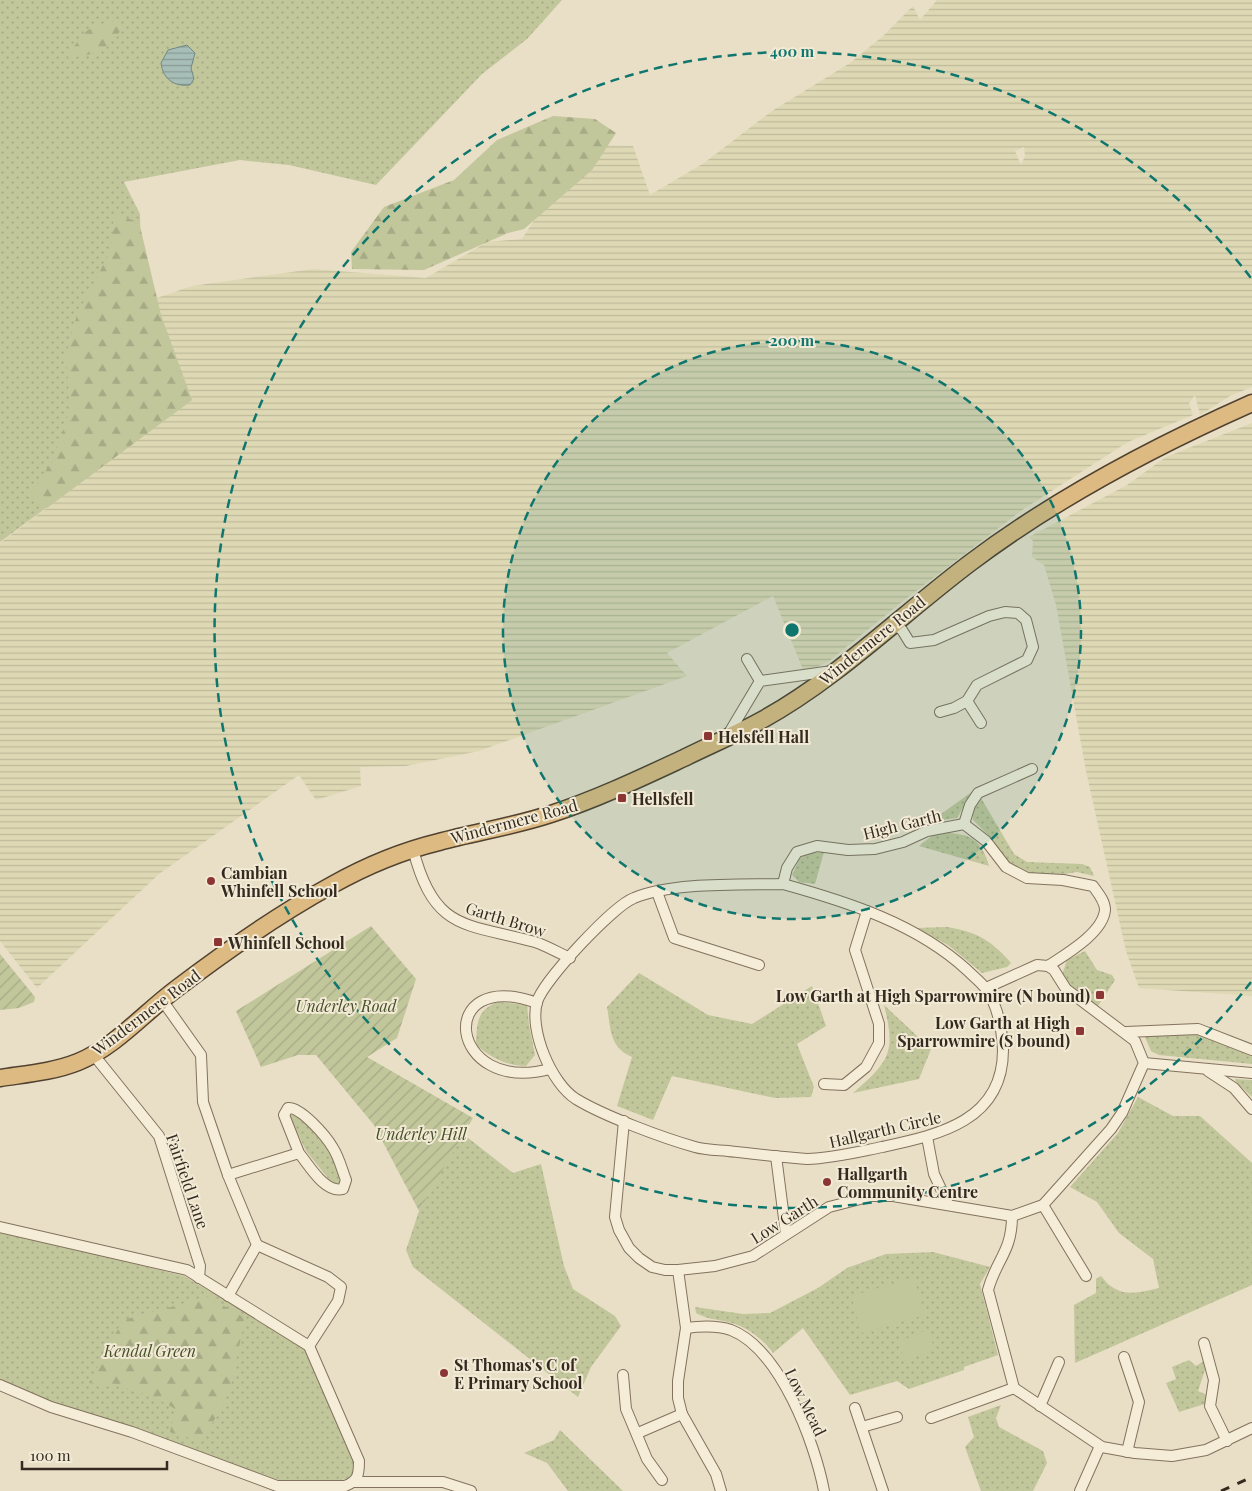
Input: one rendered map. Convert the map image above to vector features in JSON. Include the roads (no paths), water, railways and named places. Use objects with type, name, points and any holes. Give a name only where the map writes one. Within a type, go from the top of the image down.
[{"type":"highway","name":"Windermere Road","points":[[0,1078],[49,1070],[76,1062],[94,1054],[162,1000],[245,939],[308,899],[387,858],[413,849],[557,812],[619,788],[726,738],[795,701],[836,671],[972,562],[1073,495],[1149,452],[1252,404]]},
{"type":"street","points":[[894,624],[902,630],[910,642],[934,640],[989,616],[1005,612],[1018,613],[1026,620],[1033,647],[1027,660],[978,685],[967,700],[954,708],[940,712]]},
{"type":"street","points":[[747,659],[760,681]]},
{"type":"street","points":[[760,681],[836,671]]},
{"type":"street","points":[[726,738],[760,681]]},
{"type":"street","points":[[967,700],[981,723]]},
{"type":"street","points":[[964,824],[970,805],[978,793],[1032,769]]},
{"type":"street","name":"High Garth","points":[[783,884],[787,868],[798,852],[817,846],[848,850],[875,849],[903,842],[927,831],[964,824],[986,841],[1006,867],[1026,878],[1093,886],[1102,898],[1105,910],[1101,924],[1076,947],[1048,966],[1037,965],[986,988]]},
{"type":"street","name":"Garth Brow","points":[[413,849],[417,866],[432,897],[441,910],[452,918],[476,929],[537,943],[570,958]]},
{"type":"street","name":"Hallgarth Circle","points":[[783,884],[829,897],[867,911],[912,932],[951,956],[986,988],[996,1008],[1002,1032],[1002,1055],[998,1078],[988,1098],[971,1116],[953,1128],[927,1137],[825,1158],[776,1156],[696,1147],[624,1121],[575,1098],[556,1081],[550,1069],[537,1030],[537,1003],[552,977],[615,910],[634,898],[657,892],[710,885],[783,884]]},
{"type":"street","points":[[657,892],[674,938],[758,965]]},
{"type":"street","points":[[824,1084],[844,1085],[866,1067],[879,1043],[879,1024],[855,950],[867,911]]},
{"type":"street","points":[[1048,966],[1054,970],[1066,989],[1091,1009],[1126,1032],[1135,1041],[1144,1063],[1252,1073]]},
{"type":"street","points":[[537,1003],[520,997],[490,996],[469,1012],[466,1025],[467,1036],[474,1054],[505,1072],[531,1074],[550,1069]]},
{"type":"street","points":[[162,1000],[201,1056],[203,1102],[228,1175],[257,1245],[328,1277],[341,1287],[338,1301],[309,1346]]},
{"type":"street","points":[[1126,1032],[1198,1029],[1252,1050]]},
{"type":"street","name":"Fairfield Lane","points":[[94,1054],[159,1136],[200,1266],[199,1278]]},
{"type":"street","name":"Low Garth","points":[[624,1121],[615,1217],[619,1230],[629,1248],[652,1267],[664,1270],[715,1266],[752,1256],[829,1207],[872,1196],[893,1196],[948,1204],[978,1212],[1012,1216],[1043,1205],[1111,1129],[1122,1113],[1144,1063]]},
{"type":"street","points":[[1205,1069],[1234,1088],[1252,1109]]},
{"type":"street","points":[[288,1108],[294,1108],[303,1114],[333,1148],[346,1180],[343,1189],[337,1191],[326,1185],[299,1153],[284,1115],[288,1108]]},
{"type":"street","points":[[927,1137],[934,1174],[948,1204]]},
{"type":"street","points":[[228,1175],[299,1153]]},
{"type":"street","points":[[776,1156],[786,1234]]},
{"type":"street","points":[[1043,1205],[1086,1276]]},
{"type":"street","points":[[1012,1216],[1012,1234],[1005,1256],[991,1277],[988,1290],[1014,1388],[1100,1446],[1127,1452],[1172,1456],[1206,1450],[1252,1428]]},
{"type":"street","points":[[0,1227],[187,1270],[309,1346],[359,1461],[359,1475],[354,1482]]},
{"type":"street","points":[[228,1296],[257,1245]]},
{"type":"street","points":[[678,1270],[686,1328],[678,1381],[678,1398],[682,1414],[716,1474],[721,1491]]},
{"type":"street","name":"Low Mead","points":[[686,1328],[710,1326],[732,1330],[752,1342],[783,1381],[800,1416],[824,1491]]},
{"type":"street","points":[[1204,1343],[1214,1380],[1210,1406],[1228,1441]]},
{"type":"street","points":[[1124,1357],[1139,1402],[1127,1452]]},
{"type":"street","points":[[1040,1406],[1059,1362]]},
{"type":"street","points":[[623,1375],[626,1410],[638,1433],[648,1459],[662,1480]]},
{"type":"street","points":[[0,1385],[51,1407],[132,1432],[276,1489],[345,1486],[354,1482],[443,1482],[471,1491]]},
{"type":"street","points":[[931,1418],[1014,1388]]},
{"type":"street","points":[[855,1408],[883,1491]]},
{"type":"street","points":[[638,1433],[682,1414]]},
{"type":"street","points":[[862,1427],[897,1417]]},
{"type":"street","points":[[1080,1491],[1100,1446]]},
{"type":"water","points":[[187,45],[195,53],[191,68],[194,79],[190,85],[179,85],[167,78],[161,63],[168,50]]},
{"type":"railway","points":[[1221,1491],[1252,1477]]},
{"type":"place","name":"Helsfell Hall","points":[[708,736]]},
{"type":"place","name":"Hellsfell","points":[[622,798]]},
{"type":"place","name":"Cambian Whinfell School","points":[[211,881]]},
{"type":"place","name":"Whinfell School","points":[[218,942]]},
{"type":"place","name":"Low Garth at High Sparrowmire (N bound)","points":[[1100,995]]},
{"type":"place","name":"Low Garth at High Sparrowmire (S bound)","points":[[1080,1031]]},
{"type":"place","name":"Hallgarth Community Centre","points":[[827,1182]]},
{"type":"place","name":"St Thomas's C of E Primary School","points":[[444,1373]]},
{"type":"park label","name":"Underley Road","points":[[346,1005]]},
{"type":"park label","name":"Underley Hill","points":[[421,1133]]},
{"type":"park label","name":"Kendal Green","points":[[150,1350]]}]
